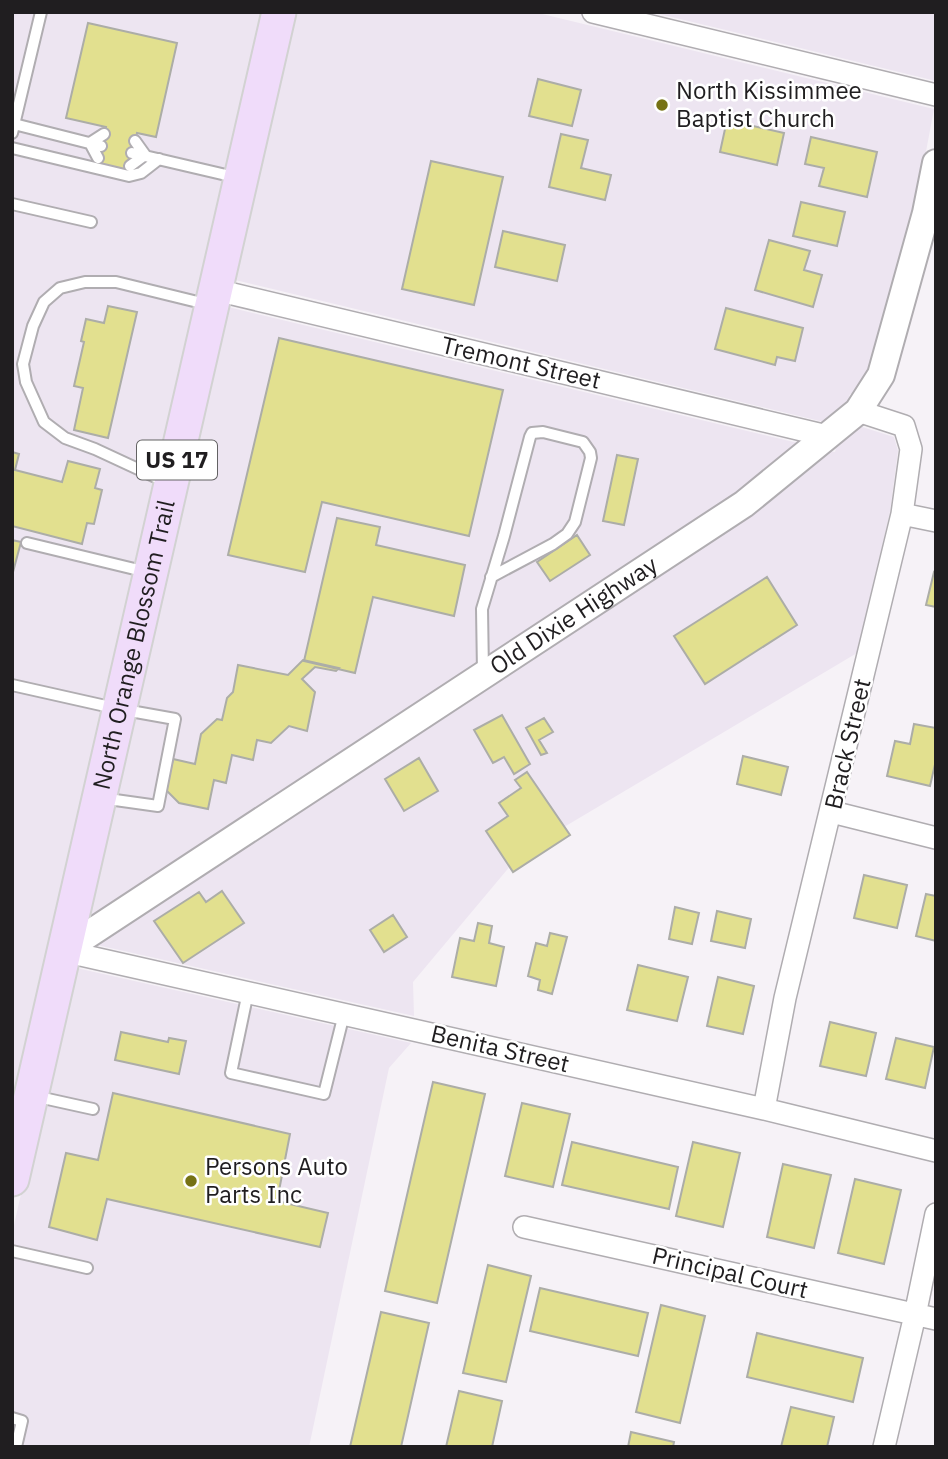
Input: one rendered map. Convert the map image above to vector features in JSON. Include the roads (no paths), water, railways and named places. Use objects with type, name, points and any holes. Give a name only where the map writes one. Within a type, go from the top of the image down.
[{"type":"main road","name":"North Orange Blossom Trail","points":[[63,951],[279,12]]},
{"type":"main road","name":"US 17","points":[[12,1179],[23,1111],[63,951]]},
{"type":"street","points":[[593,12],[936,95]]},
{"type":"street","name":"Old Dixie Highway","points":[[63,951],[744,504],[858,411],[881,375],[931,214],[936,163]]},
{"type":"street","name":"Tremont Street","points":[[214,298],[827,436]]},
{"type":"street","name":"Brack Street","points":[[764,1108],[785,998],[902,514],[911,449],[904,426],[858,411]]},
{"type":"street","points":[[902,514],[936,521]]},
{"type":"street","points":[[832,812],[936,838]]},
{"type":"street","name":"Benita Street","points":[[63,951],[764,1108],[936,1151]]},
{"type":"street","points":[[884,1447],[925,1317],[936,1214]]},
{"type":"street","name":"Principal Court","points":[[524,1227],[925,1317]]},
{"type":"lane","points":[[41,12],[13,129],[96,145]]},
{"type":"lane","points":[[99,158],[96,145],[104,134]]},
{"type":"lane","points":[[135,141],[145,155]]},
{"type":"lane","points":[[12,148],[129,176],[142,173],[159,159]]},
{"type":"lane","points":[[132,153],[242,178]]},
{"type":"lane","points":[[130,166],[145,155]]},
{"type":"lane","points":[[12,204],[91,222]]},
{"type":"lane","points":[[171,485],[95,449],[65,438],[44,422],[26,382],[23,364],[38,314],[44,302],[60,288],[85,282],[116,282],[214,298]]},
{"type":"lane","points":[[483,675],[482,609],[530,437],[533,433],[543,432],[583,442],[591,458],[571,528],[554,544],[491,577]]},
{"type":"lane","points":[[27,543],[151,573]]},
{"type":"lane","points":[[12,685],[175,719],[158,806],[99,798]]},
{"type":"lane","points":[[248,992],[231,1073],[324,1094],[344,1014]]},
{"type":"lane","points":[[23,1111],[93,1109]]},
{"type":"lane","points":[[12,1251],[87,1268]]},
{"type":"lane","points":[[12,1418],[22,1420],[16,1447]]},
{"type":"place","name":"North Kissimmee Baptist Church","points":[[662,105]]},
{"type":"place","name":"Persons Auto Parts Inc","points":[[191,1181]]}]
